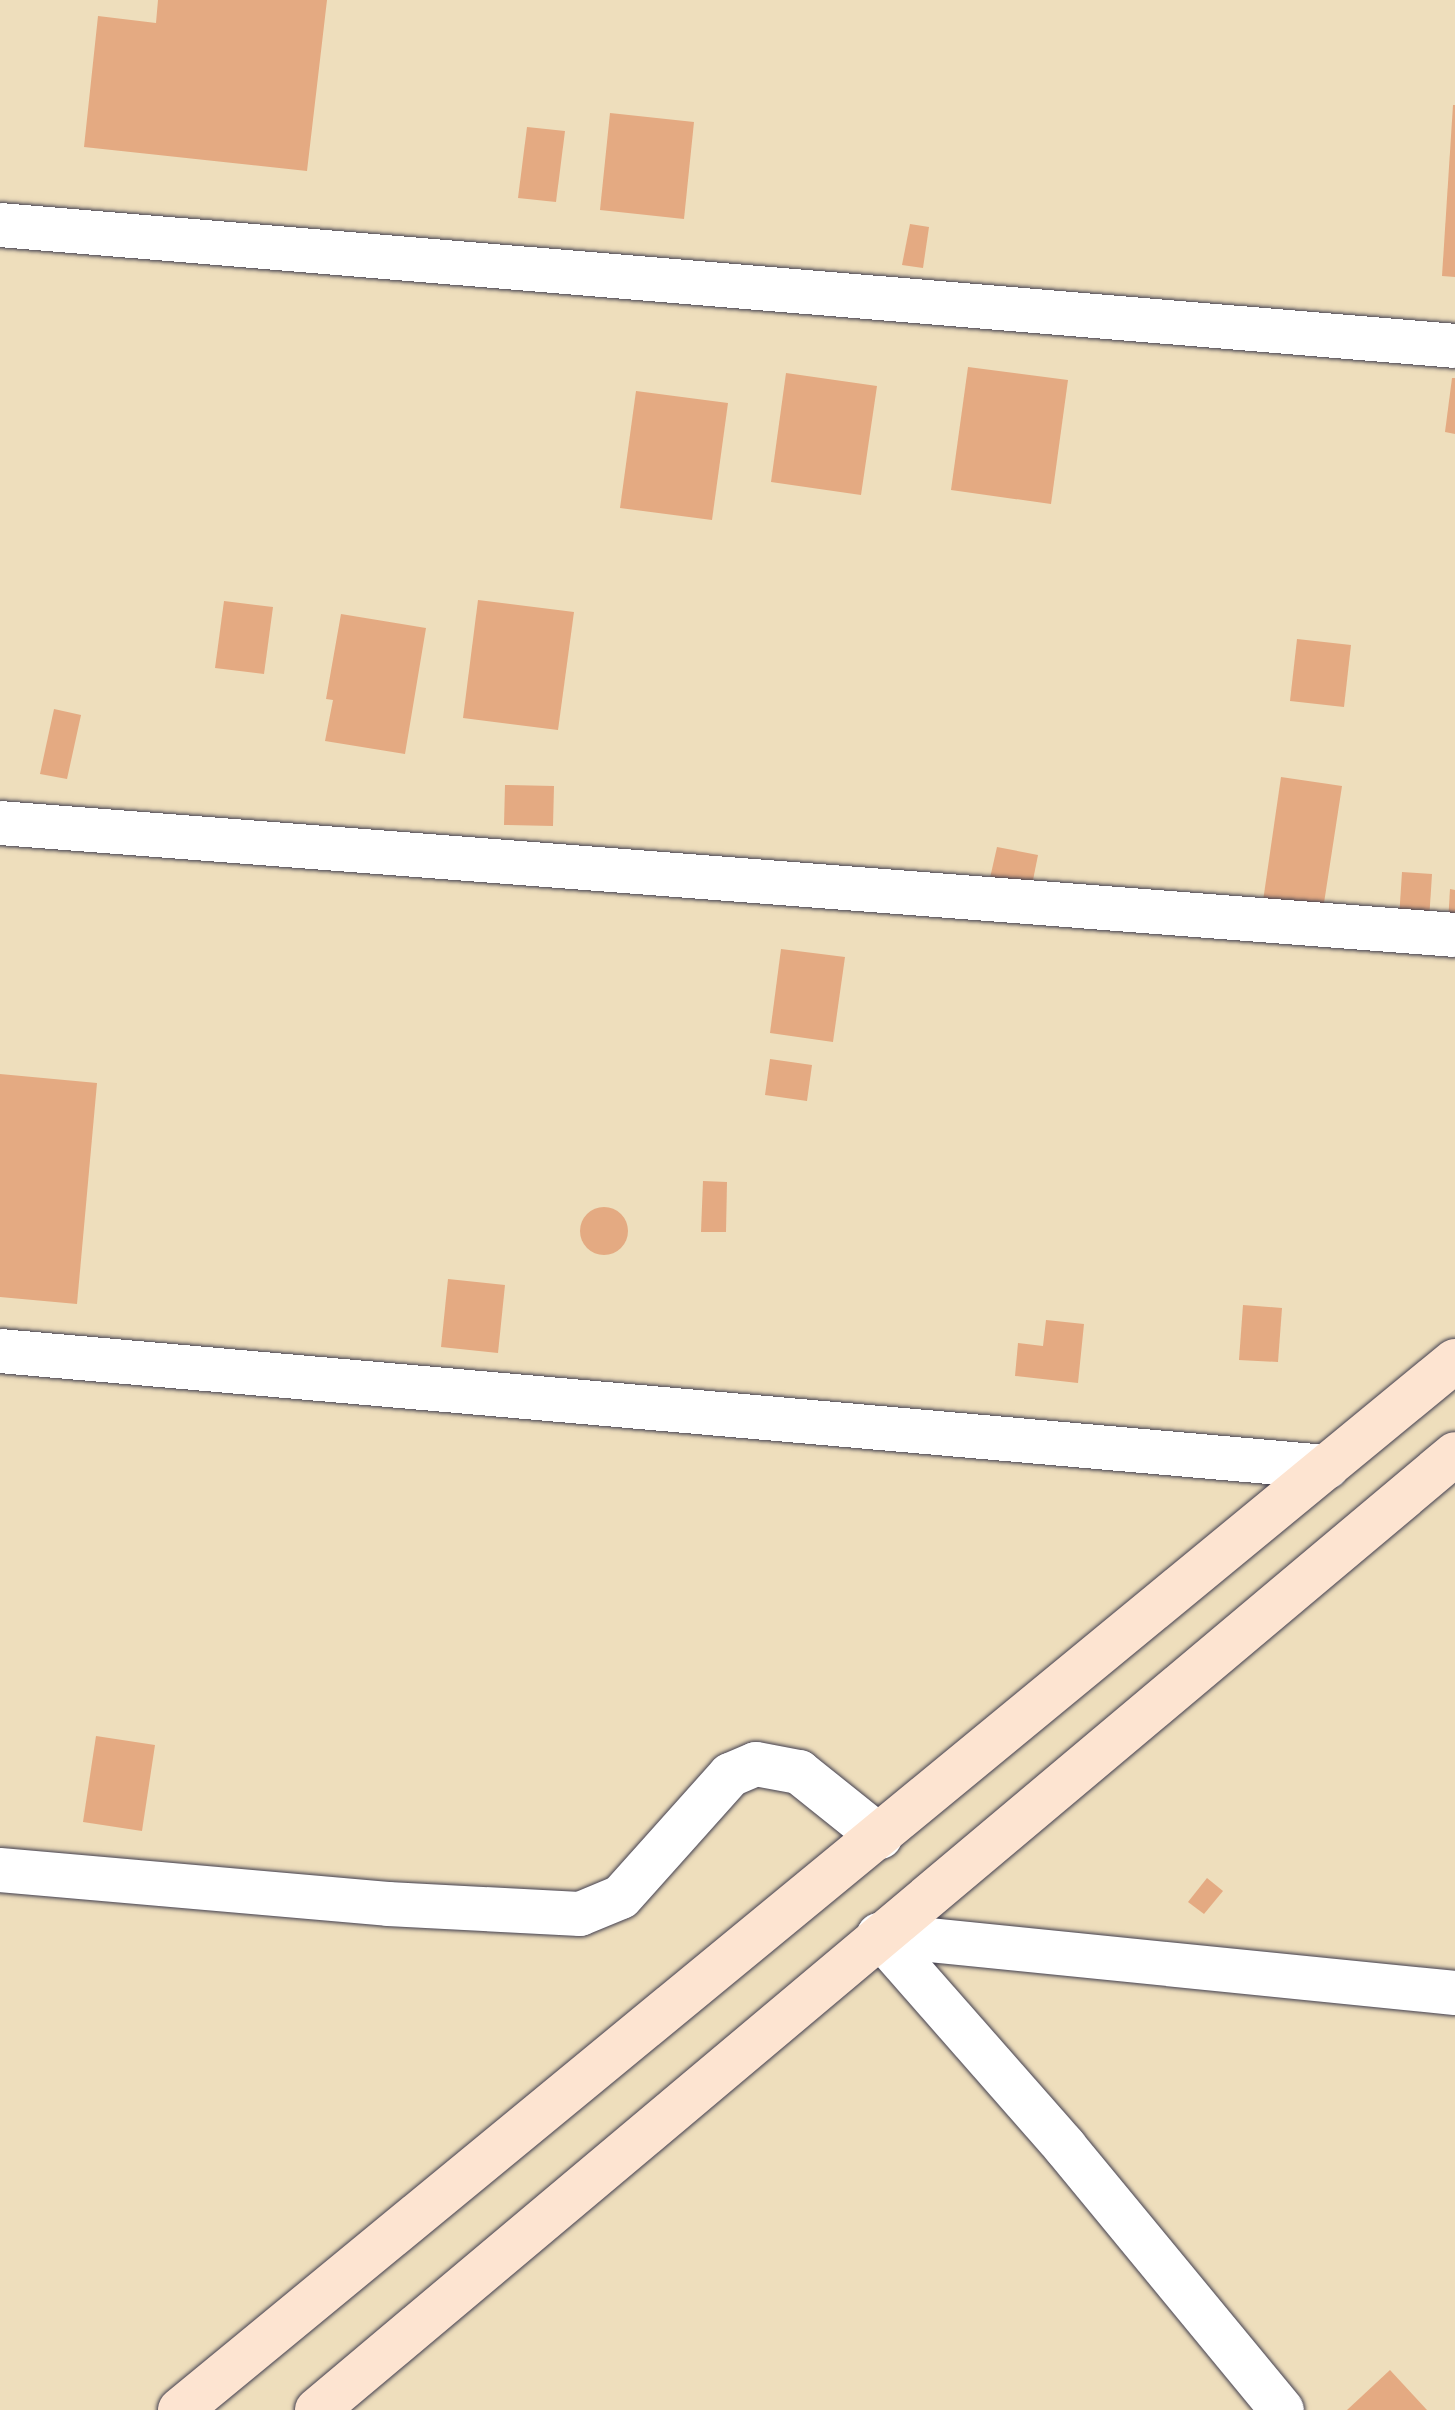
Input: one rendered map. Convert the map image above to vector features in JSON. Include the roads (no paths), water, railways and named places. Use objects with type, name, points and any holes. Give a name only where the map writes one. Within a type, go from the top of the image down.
[{"type":"main road","points":[[180,2410],[1455,1361]]},
{"type":"main road","points":[[317,2410],[1455,1454]]},
{"type":"street","points":[[0,225],[1455,346]]},
{"type":"street","points":[[0,823],[1455,935]]},
{"type":"street","points":[[0,1351],[1327,1467]]},
{"type":"street","points":[[0,1870],[388,1904],[580,1914],[621,1897],[730,1775],[756,1764],[799,1772],[880,1837]]},
{"type":"street","points":[[879,1935],[1455,1993]]},
{"type":"street","points":[[879,1935],[1065,2147],[1282,2410]]}]
